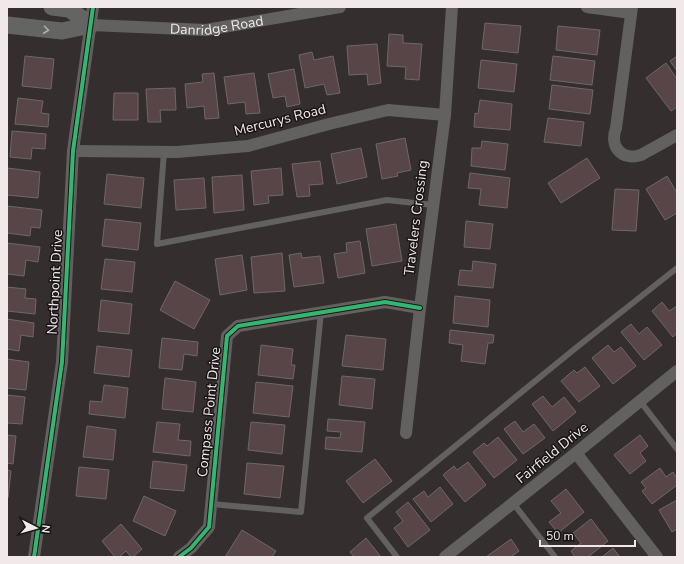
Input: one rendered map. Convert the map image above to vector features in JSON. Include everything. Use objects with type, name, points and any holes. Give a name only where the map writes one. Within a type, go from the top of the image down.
[{"type":"street","points":[[52,7],[69,9],[91,25]]},
{"type":"street","name":"Northpoint Drive","points":[[34,557],[62,362],[73,151],[93,7]]},
{"type":"street","name":"Danridge Road","points":[[7,25],[62,31],[91,25],[206,30],[340,7]]},
{"type":"street","name":"Travelers Crossing","points":[[406,433],[420,308],[445,115],[452,7]]},
{"type":"street","points":[[587,7],[632,10],[614,134],[615,146],[623,154],[635,157],[677,135]]},
{"type":"street","name":"Mercurys Road","points":[[73,151],[177,152],[248,146],[388,110],[445,115]]},
{"type":"street","name":"Compass Point Drive","points":[[179,557],[190,548],[209,527],[227,336],[238,326],[385,302],[420,308]]},
{"type":"street","name":"Fairfield Drive","points":[[450,556],[513,503],[677,371]]},
{"type":"street","points":[[576,453],[657,557]]},
{"type":"lane","points":[[164,152],[158,244],[387,200],[433,205]]},
{"type":"lane","points":[[397,557],[367,518],[577,347],[677,268]]},
{"type":"lane","points":[[211,504],[301,512],[321,312]]},
{"type":"lane","points":[[640,401],[677,450]]},
{"type":"lane","points":[[513,503],[555,557]]},
{"type":"building","points":[[485,23],[521,26],[518,53],[482,49]]},
{"type":"building","points":[[558,26],[600,30],[597,55],[556,50]]},
{"type":"building","points":[[389,34],[403,35],[403,43],[422,44],[419,80],[405,79],[406,67],[387,66]]},
{"type":"building","points":[[377,44],[381,83],[368,85],[367,74],[349,75],[347,46]]},
{"type":"building","points":[[312,52],[314,60],[333,56],[340,93],[327,95],[324,84],[305,88],[299,55]]},
{"type":"building","points":[[25,56],[54,59],[51,89],[22,86]]},
{"type":"building","points":[[553,56],[595,61],[592,85],[550,80]]},
{"type":"building","points":[[677,56],[677,71],[670,61]]},
{"type":"building","points":[[481,60],[517,64],[514,92],[478,88]]},
{"type":"building","points":[[666,63],[677,79],[677,107],[671,111],[646,78]]},
{"type":"building","points":[[294,69],[300,104],[287,107],[285,96],[273,98],[268,74]]},
{"type":"building","points":[[214,73],[219,118],[205,119],[204,106],[187,108],[185,84],[203,82],[202,74]]},
{"type":"building","points":[[254,73],[260,113],[246,114],[245,102],[228,104],[224,77]]},
{"type":"building","points":[[552,85],[593,90],[590,114],[549,109]]},
{"type":"building","points":[[175,88],[176,110],[160,110],[161,122],[148,122],[146,89]]},
{"type":"building","points":[[114,93],[138,93],[138,120],[113,120]]},
{"type":"building","points":[[18,98],[43,101],[41,113],[49,114],[48,127],[15,124]]},
{"type":"building","points":[[480,100],[512,104],[510,130],[474,127],[475,113],[478,114]]},
{"type":"building","points":[[548,118],[584,122],[581,146],[544,142]]},
{"type":"building","points":[[12,131],[46,134],[45,149],[32,148],[31,159],[10,157]]},
{"type":"building","points":[[405,138],[411,170],[397,173],[398,176],[382,179],[376,144]]},
{"type":"building","points":[[482,141],[508,144],[505,170],[471,166],[472,148],[481,148]]},
{"type":"building","points":[[361,148],[367,177],[337,184],[331,154]]},
{"type":"building","points":[[587,158],[600,178],[561,203],[548,183]]},
{"type":"building","points":[[320,161],[323,184],[309,185],[310,196],[297,197],[292,164]]},
{"type":"building","points":[[7,168],[40,172],[38,198],[7,195]]},
{"type":"building","points":[[281,168],[283,195],[268,196],[269,203],[254,205],[251,171]]},
{"type":"building","points":[[470,173],[510,178],[507,208],[479,205],[481,189],[468,188]]},
{"type":"building","points":[[107,174],[144,178],[141,208],[104,204]]},
{"type":"building","points":[[242,175],[244,210],[214,213],[212,177]]},
{"type":"building","points":[[667,176],[677,193],[677,213],[665,220],[646,189]]},
{"type":"building","points":[[204,178],[206,208],[176,210],[174,180]]},
{"type":"building","points":[[615,189],[639,190],[636,231],[612,230]]},
{"type":"building","points":[[7,206],[42,210],[40,228],[31,227],[30,236],[7,233]]},
{"type":"building","points":[[105,219],[141,223],[138,250],[102,246]]},
{"type":"building","points":[[466,221],[493,224],[490,249],[464,247]]},
{"type":"building","points":[[396,224],[402,261],[372,266],[366,229]]},
{"type":"building","points":[[360,241],[365,273],[338,278],[334,254],[347,252],[346,243]]},
{"type":"building","points":[[7,243],[40,247],[38,262],[26,260],[24,276],[7,274]]},
{"type":"building","points":[[282,253],[285,291],[254,293],[251,257]]},
{"type":"building","points":[[301,253],[302,258],[320,256],[324,283],[294,287],[289,255]]},
{"type":"building","points":[[242,255],[247,290],[220,295],[215,259]]},
{"type":"building","points":[[105,259],[135,262],[132,292],[101,289]]},
{"type":"building","points":[[473,261],[496,264],[493,288],[458,285],[460,270],[472,271]]},
{"type":"building","points":[[175,281],[210,300],[194,329],[160,310]]},
{"type":"building","points":[[7,287],[26,289],[25,298],[36,299],[35,314],[7,311]]},
{"type":"building","points":[[455,296],[490,300],[488,327],[453,323]]},
{"type":"building","points":[[101,300],[132,304],[129,334],[98,331]]},
{"type":"building","points":[[662,302],[669,311],[677,306],[677,333],[673,337],[652,311]]},
{"type":"building","points":[[7,319],[34,323],[33,337],[21,335],[19,351],[7,349]]},
{"type":"building","points":[[631,324],[639,334],[647,327],[662,345],[644,360],[621,332]]},
{"type":"building","points":[[450,330],[494,335],[493,343],[488,343],[485,364],[461,361],[463,345],[449,343]]},
{"type":"building","points":[[346,335],[386,339],[383,370],[342,366]]},
{"type":"building","points":[[162,338],[198,342],[197,356],[184,354],[182,370],[159,368]]},
{"type":"building","points":[[261,345],[293,349],[291,365],[295,365],[293,379],[258,375]]},
{"type":"building","points":[[608,345],[614,352],[621,347],[636,366],[613,384],[592,358]]},
{"type":"building","points":[[97,346],[132,350],[129,377],[94,373]]},
{"type":"building","points":[[7,359],[29,362],[26,390],[7,388]]},
{"type":"building","points":[[585,367],[600,386],[579,402],[561,381],[574,370],[577,373]]},
{"type":"building","points":[[342,376],[375,379],[372,409],[339,405]]},
{"type":"building","points":[[165,378],[196,382],[193,412],[162,409]]},
{"type":"building","points":[[256,382],[293,386],[289,417],[253,413]]},
{"type":"building","points":[[104,385],[128,388],[125,418],[89,414],[90,401],[102,402]]},
{"type":"building","points":[[7,395],[25,397],[22,424],[7,423]]},
{"type":"building","points":[[543,396],[552,407],[564,397],[576,412],[553,431],[532,404]]},
{"type":"building","points":[[328,419],[365,422],[362,452],[325,449],[326,437],[340,438],[341,432],[327,431]]},
{"type":"building","points":[[515,421],[523,432],[534,424],[545,438],[523,454],[504,429]]},
{"type":"building","points":[[157,422],[180,424],[178,440],[191,441],[190,456],[153,452]]},
{"type":"building","points":[[251,422],[285,425],[282,454],[248,450]]},
{"type":"building","points":[[87,426],[116,430],[113,460],[83,457]]},
{"type":"building","points":[[7,435],[16,436],[13,464],[7,463]]},
{"type":"building","points":[[640,435],[648,446],[640,453],[646,461],[630,474],[614,455]]},
{"type":"building","points":[[498,437],[517,460],[494,478],[473,452],[484,443],[487,446]]},
{"type":"building","points":[[375,459],[392,481],[363,503],[346,481]]},
{"type":"building","points":[[153,461],[187,465],[184,491],[150,488]]},
{"type":"building","points":[[468,462],[486,485],[465,502],[443,475],[454,466],[457,470]]},
{"type":"building","points":[[247,463],[284,466],[280,498],[244,494]]},
{"type":"building","points":[[79,467],[109,470],[106,499],[76,496]]},
{"type":"building","points":[[660,468],[666,477],[673,472],[677,478],[677,485],[652,504],[642,491],[646,488],[641,482]]},
{"type":"building","points":[[7,470],[11,471],[8,498],[7,498]]},
{"type":"building","points":[[440,487],[453,504],[431,522],[413,499],[424,491],[428,497]]},
{"type":"building","points":[[566,489],[584,512],[558,533],[549,522],[561,513],[551,501]]},
{"type":"building","points":[[144,496],[176,511],[165,536],[133,521]]},
{"type":"building","points":[[677,500],[677,529],[672,532],[659,510]]},
{"type":"building","points":[[408,502],[430,530],[408,547],[394,528],[403,521],[396,512]]},
{"type":"building","points":[[591,519],[608,541],[588,557],[575,557],[571,551],[581,543],[573,533]]},
{"type":"building","points":[[121,524],[142,549],[133,557],[131,557],[126,551],[119,557],[115,557],[102,541]]},
{"type":"building","points":[[242,530],[276,551],[272,557],[225,557]]},
{"type":"building","points":[[366,538],[381,557],[354,557],[350,552]]},
{"type":"building","points":[[511,539],[519,551],[512,557],[486,557]]},
{"type":"building","points":[[613,548],[620,557],[602,557]]},
{"type":"cycle path","points":[[34,557],[62,362],[73,151],[93,7]]},
{"type":"cycle path","points":[[179,557],[191,548],[209,527],[227,336],[238,326],[385,302],[420,308]]}]
